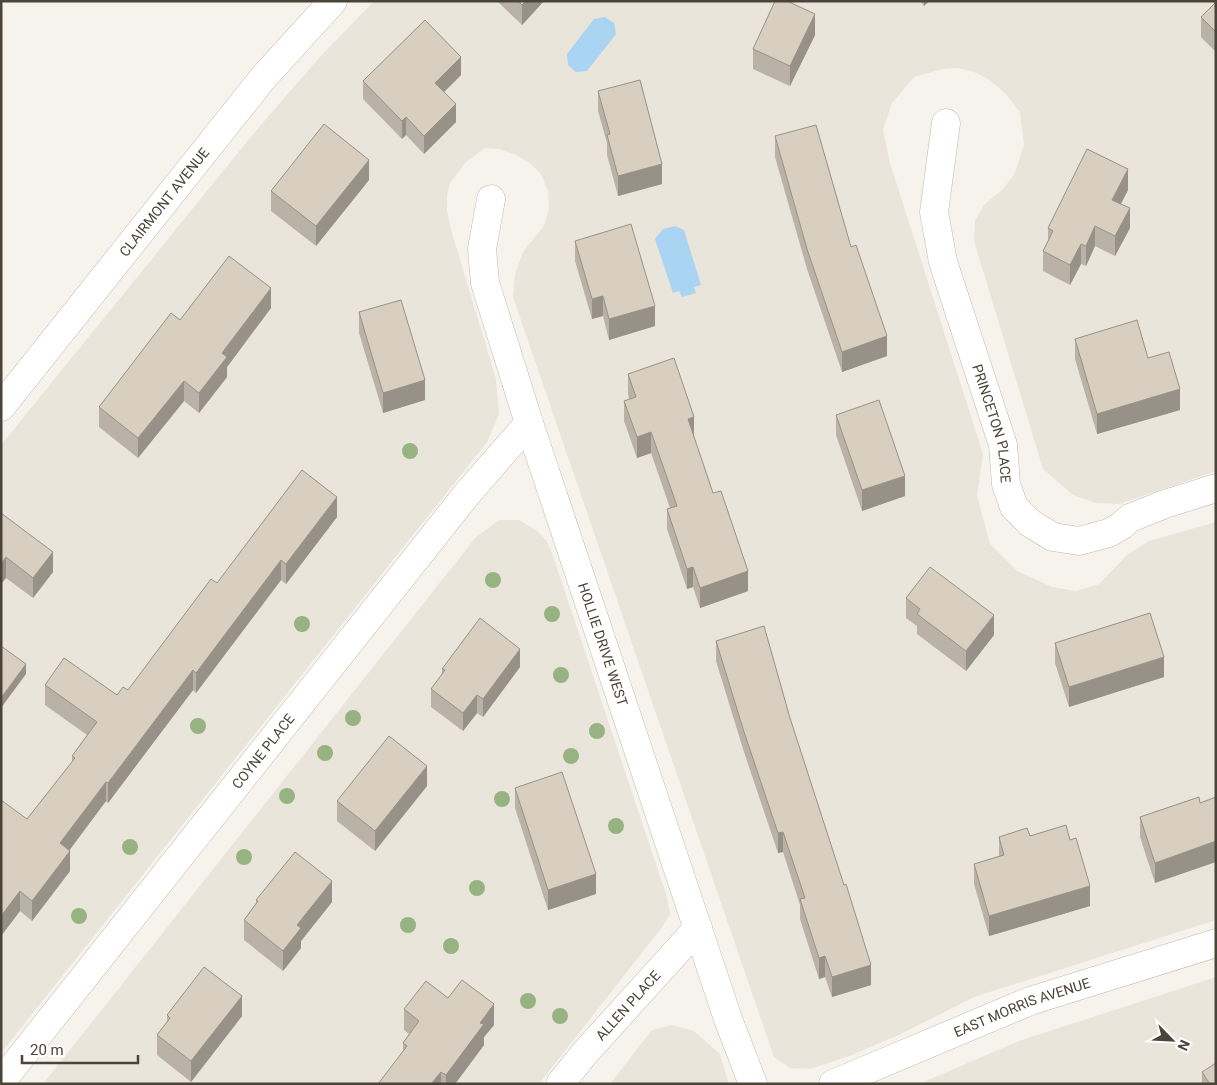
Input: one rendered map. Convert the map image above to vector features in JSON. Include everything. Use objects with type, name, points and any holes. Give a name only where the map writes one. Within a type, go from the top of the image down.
[{"type":"street","name":"CLAIRMONT AVENUE","points":[[1,407],[263,78],[333,1]]},
{"type":"street","name":"PRINCETON PLACE","points":[[946,123],[934,212],[943,262],[1003,445],[1006,484],[1014,507],[1030,523],[1053,537],[1079,541],[1110,533],[1122,526],[1130,518],[1165,504],[1216,488]]},
{"type":"street","name":"HOLLIE DRIVE WEST","points":[[491,199],[482,249],[485,283],[529,423],[728,1019],[753,1084]]},
{"type":"street","name":"COYNE PLACE","points":[[1,1082],[468,494],[529,423]]},
{"type":"street","name":"ALLEN PLACE","points":[[560,1084],[584,1054],[698,928]]},
{"type":"street","name":"EAST MORRIS AVENUE","points":[[833,1084],[1030,1001],[1216,943]]},
{"type":"shaded area","points":[[374,1],[1216,1],[1216,471],[1119,504],[1096,503],[1073,495],[1043,469],[974,241],[975,220],[985,204],[1002,190],[1014,175],[1024,145],[1020,112],[1005,93],[990,80],[974,72],[958,68],[943,69],[914,77],[892,103],[883,130],[890,163],[983,454],[977,496],[990,544],[1017,571],[1052,587],[1076,591],[1099,584],[1127,555],[1149,541],[1216,522],[1216,920],[974,997],[901,1034],[852,1055],[810,1069],[790,1068],[774,1057],[513,297],[515,274],[523,252],[544,226],[549,208],[548,191],[541,174],[530,163],[516,155],[499,149],[485,148],[465,163],[450,183],[447,195],[447,210],[450,226],[496,379],[499,414],[487,442],[1,1053],[1,445],[254,133],[319,58]]},
{"type":"shaded area","points":[[499,520],[519,520],[536,530],[546,540],[552,553],[667,897],[670,914],[663,926],[539,1084],[43,1084],[476,537]]},
{"type":"shaded area","points":[[1216,977],[1216,1084],[919,1084],[1019,1041]]},
{"type":"shaded area","points":[[672,1025],[694,1031],[720,1054],[729,1084],[610,1084],[652,1030]]},
{"type":"water","points":[[605,17],[614,23],[616,34],[587,71],[576,72],[568,65],[567,54],[594,19]]},
{"type":"water","points":[[675,226],[684,230],[701,285],[694,287],[696,293],[682,297],[679,291],[673,293],[655,239],[663,229]]},
{"type":"building","points":[[518,1],[526,1],[522,5]]},
{"type":"building","points":[[775,1],[787,1],[815,14],[790,66],[753,49]]},
{"type":"building","points":[[1216,2],[1216,32],[1201,17]]},
{"type":"building","points":[[425,20],[461,57],[435,83],[456,104],[424,136],[406,117],[402,121],[363,81]]},
{"type":"building","points":[[640,80],[662,164],[618,176],[607,135],[610,134],[598,91]]},
{"type":"building","points":[[324,124],[369,160],[316,226],[271,191]]},
{"type":"building","points":[[816,125],[851,247],[856,245],[887,336],[842,352],[807,249],[775,136]]},
{"type":"building","points":[[1087,149],[1128,169],[1112,200],[1130,208],[1115,236],[1095,226],[1086,246],[1081,244],[1070,265],[1043,251],[1053,231],[1048,228]]},
{"type":"building","points":[[631,224],[655,306],[609,319],[603,296],[592,299],[575,241]]},
{"type":"building","points":[[229,256],[271,288],[222,353],[227,357],[199,393],[184,381],[138,438],[99,407],[171,313],[180,320]]},
{"type":"building","points":[[401,300],[425,380],[383,393],[359,312]]},
{"type":"building","points":[[1137,320],[1148,358],[1169,352],[1180,389],[1097,414],[1075,339]]},
{"type":"building","points":[[674,358],[694,417],[688,419],[713,493],[721,491],[748,571],[700,588],[693,567],[687,569],[667,509],[677,506],[651,432],[637,437],[624,401],[636,397],[628,374]]},
{"type":"building","points":[[879,400],[905,476],[862,490],[836,415]]},
{"type":"building","points":[[302,470],[337,497],[286,564],[281,560],[196,673],[193,670],[108,783],[106,782],[60,843],[70,851],[32,901],[20,891],[1,916],[1,800],[27,819],[75,758],[72,756],[97,722],[45,685],[64,658],[117,695],[123,687],[128,690],[211,579],[217,583]]},
{"type":"building","points":[[1,513],[53,552],[33,578],[6,557],[1,564]]},
{"type":"building","points":[[930,567],[994,615],[966,651],[917,614],[920,609],[906,598]]},
{"type":"building","points":[[1150,613],[1164,657],[1069,687],[1055,643]]},
{"type":"building","points":[[480,618],[520,649],[483,699],[477,695],[463,713],[431,689],[445,670],[442,669]]},
{"type":"building","points":[[764,626],[790,718],[871,965],[832,977],[825,956],[819,958],[800,899],[805,898],[783,832],[778,833],[716,641]]},
{"type":"building","points":[[1,646],[26,664],[1,698]]},
{"type":"building","points":[[389,736],[427,766],[375,831],[337,801]]},
{"type":"building","points":[[562,772],[596,874],[548,890],[515,788]]},
{"type":"building","points":[[1199,797],[1200,803],[1216,797],[1216,841],[1155,863],[1140,817]]},
{"type":"building","points":[[1066,825],[1070,840],[1076,838],[1090,886],[989,916],[974,864],[1004,855],[999,837],[1027,828],[1030,836]]},
{"type":"building","points":[[295,852],[332,881],[297,925],[301,928],[283,951],[244,920],[258,901],[256,900]]},
{"type":"building","points":[[204,967],[242,996],[191,1061],[157,1035],[170,1018],[167,1015]]},
{"type":"building","points":[[462,980],[494,1004],[480,1023],[484,1024],[446,1075],[441,1072],[431,1084],[378,1084],[407,1046],[403,1043],[419,1021],[404,1009],[426,981],[448,998]]},
{"type":"building","points":[[1216,1063],[1216,1084],[1210,1084],[1202,1072]]}]
